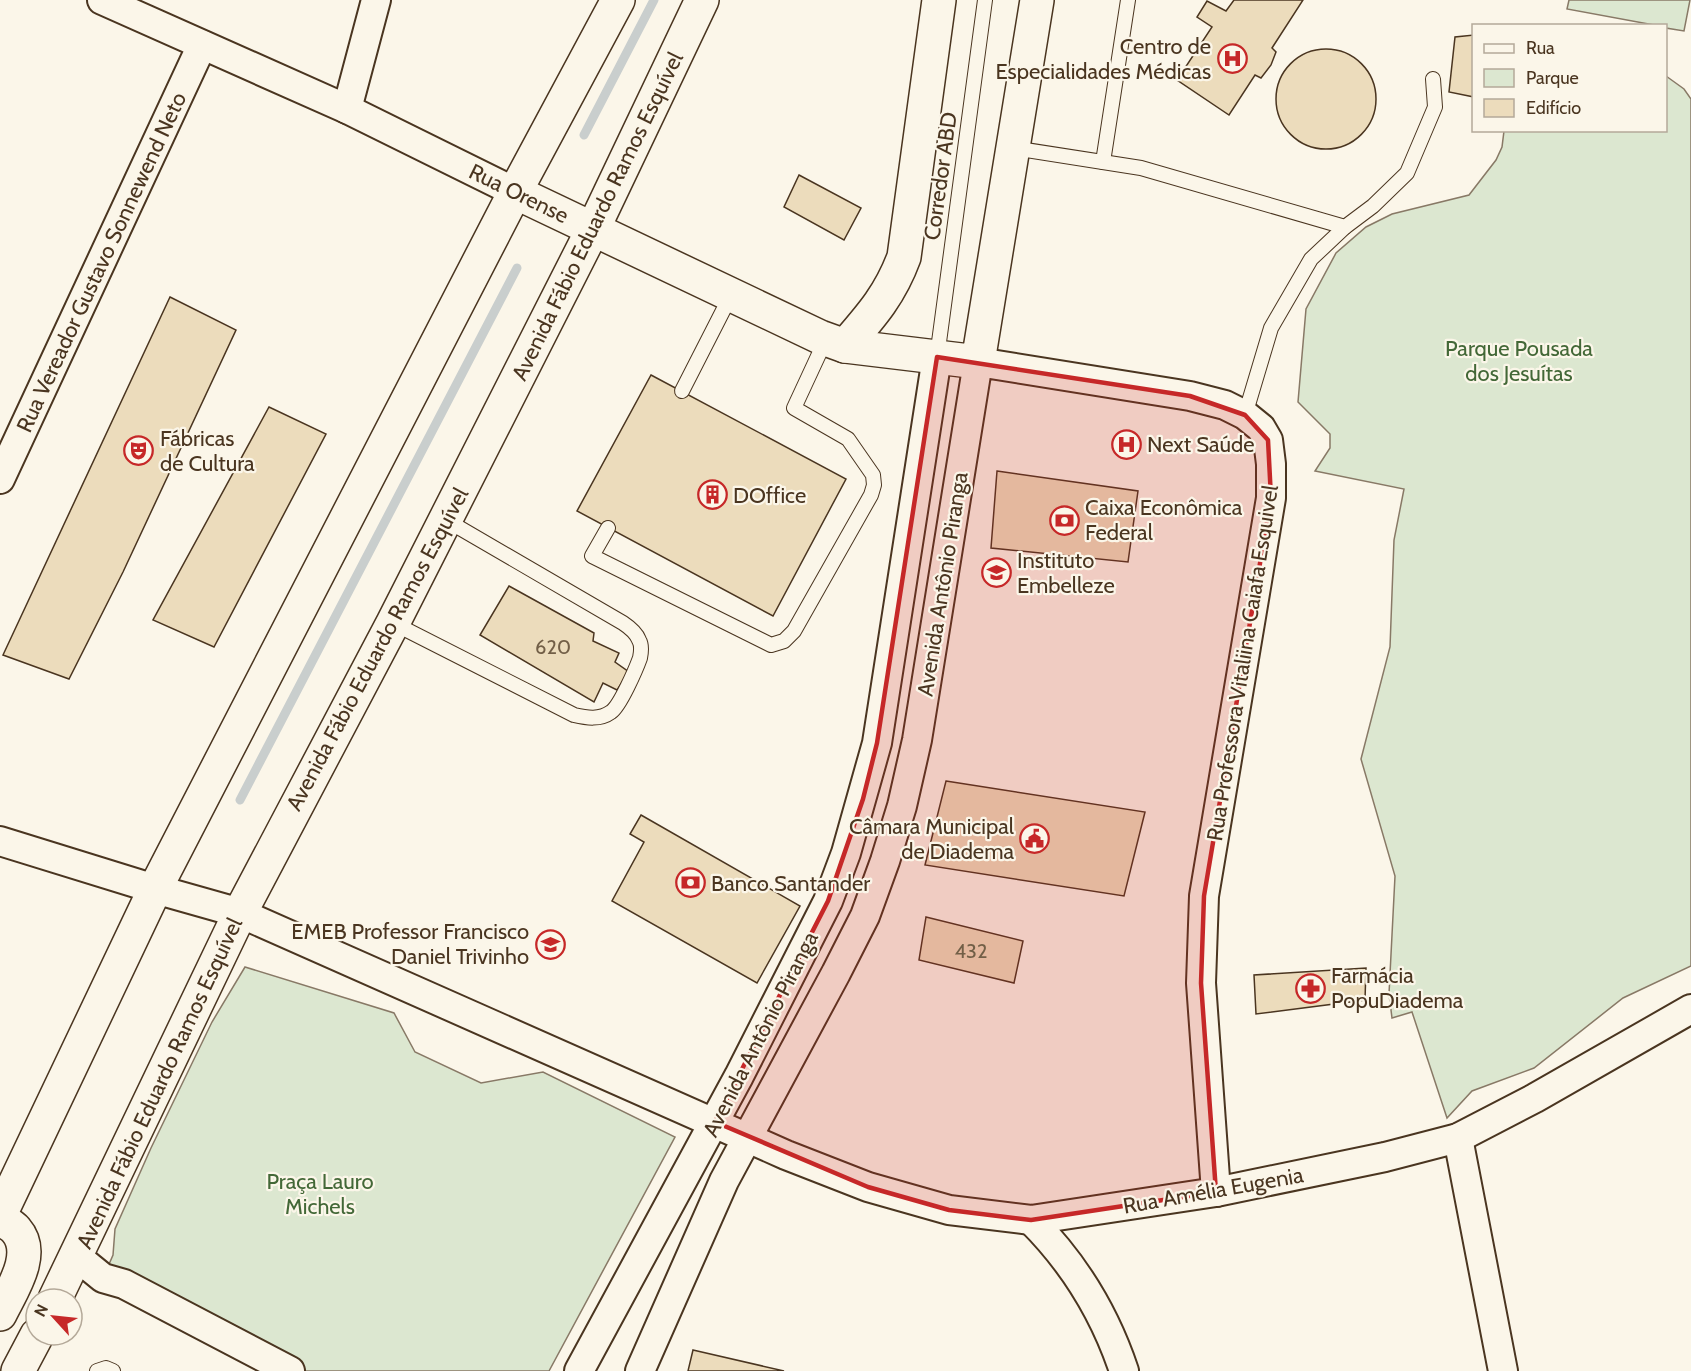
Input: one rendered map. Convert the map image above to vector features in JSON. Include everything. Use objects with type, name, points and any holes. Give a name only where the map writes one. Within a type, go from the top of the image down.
[{"type":"main road","points":[[0,1314],[24,1254],[22,1240],[15,1229],[0,1217],[155,890],[515,192],[618,0]]},
{"type":"main road","name":"Avenida Fábio Eduardo Ramos Esquível","points":[[61,1287],[240,913],[446,520],[593,229],[702,0]]},
{"type":"main road","points":[[835,342],[879,306],[896,281],[904,257],[939,0]]},
{"type":"main road","name":"Avenida Antônio Piranga","points":[[978,362],[1037,0]]},
{"type":"main road","name":"Rua Orense","points":[[515,192],[835,342],[978,362]]},
{"type":"main road","points":[[18,1371],[31,1347]]},
{"type":"street","name":"Rua Orense","points":[[102,0],[347,109],[515,192]]},
{"type":"street","points":[[347,109],[376,0]]},
{"type":"street","name":"Rua Vereador Gustavo Sonnewend Neto","points":[[0,479],[202,45]]},
{"type":"street","name":"Avenida Antônio Piranga","points":[[579,1371],[715,1122],[828,902],[863,799],[877,743],[937,357]]},
{"type":"street","name":"Avenida Antônio Piranga","points":[[640,1371],[705,1221],[747,1137],[865,916],[889,850],[917,740],[978,362]]},
{"type":"street","name":"Rua Professora Vitaliina Caiafa Esquivel","points":[[978,362],[1190,396],[1225,405],[1245,415],[1261,428],[1269,440],[1271,498],[1204,896],[1201,983],[1216,1192]]},
{"type":"street","name":"Rua Amélia Eugenia","points":[[0,841],[155,890],[240,913],[747,1137],[868,1187],[949,1210],[1031,1220],[1216,1192],[1385,1157],[1458,1138],[1535,1098],[1691,1009]]},
{"type":"street","points":[[1458,1138],[1503,1371]]},
{"type":"street","points":[[1031,1220],[1072,1266],[1112,1337],[1124,1371]]},
{"type":"street","points":[[76,1256],[103,1278],[123,1284],[290,1371]]},
{"type":"lane","name":"Corredor ABD","points":[[937,357],[985,0]]},
{"type":"lane","points":[[1103,162],[1128,0]]},
{"type":"lane","points":[[1245,415],[1271,328],[1311,259],[1345,227],[1373,206],[1407,172],[1435,107],[1433,79]]},
{"type":"lane","points":[[1013,148],[1141,168],[1345,227]]},
{"type":"lane","points":[[682,392],[732,295]]},
{"type":"lane","points":[[608,528],[592,556],[771,645],[784,641],[794,631],[871,495],[874,485],[873,475],[848,439],[794,408],[835,342]]},
{"type":"lane","points":[[393,623],[574,715],[598,717],[611,712],[619,702],[640,658],[639,639],[633,631],[446,520]]},
{"type":"lane","points":[[97,1371],[106,1368],[113,1371]]},
{"type":"highlighted area","points":[[937,357],[1190,396],[1245,415],[1268,440],[1271,498],[1204,896],[1201,983],[1216,1192],[1031,1220],[949,1210],[868,1187],[715,1122],[828,901],[863,799],[877,743]]},
{"type":"green space","points":[[1569,0],[1690,0],[1684,31],[1667,28],[1667,24],[1649,24],[1567,9]]},
{"type":"green space","name":"Parque Pousada dos Jesuítas","points":[[1667,77],[1684,89],[1691,99],[1691,966],[1623,998],[1534,1068],[1472,1091],[1447,1118],[1412,1012],[1392,1018],[1389,994],[1395,876],[1361,759],[1390,647],[1394,540],[1404,489],[1315,471],[1330,448],[1330,434],[1298,402],[1306,309],[1336,253],[1366,227],[1392,214],[1469,195],[1496,160],[1502,147],[1504,132],[1667,132]]},
{"type":"green space","name":"Praça Lauro Michels","points":[[245,967],[394,1013],[415,1052],[481,1083],[543,1072],[675,1137],[549,1371],[294,1371],[103,1278],[113,1255],[115,1229],[151,1148],[212,1022]]},
{"type":"building","name":"Centro de Especialidades Médicas","points":[[1234,0],[1303,0],[1272,48],[1276,52],[1271,65],[1261,78],[1255,75],[1229,115],[1177,80],[1212,27],[1197,17],[1207,1],[1226,11]]},
{"type":"building","points":[[1472,35],[1472,97],[1449,92],[1455,37]]},
{"type":"building","points":[[1326,49],[1345,53],[1361,64],[1372,80],[1376,99],[1372,118],[1361,134],[1345,145],[1326,149],[1307,145],[1291,134],[1280,118],[1276,99],[1280,80],[1291,64],[1307,53]]},
{"type":"building","points":[[799,175],[861,208],[844,240],[784,207]]},
{"type":"building","name":"Fábricas de Cultura","points":[[170,297],[236,330],[123,572],[69,679],[3,655]]},
{"type":"building","name":"DOffice","points":[[651,375],[846,479],[773,616],[577,511]]},
{"type":"building","points":[[269,407],[326,434],[214,647],[153,620]]},
{"type":"building","name":"Caixa Econômica Federal","points":[[997,471],[1138,491],[1128,562],[991,548]]},
{"type":"building","points":[[509,586],[594,633],[593,641],[619,653],[615,662],[629,672],[617,690],[603,683],[594,702],[480,635]]},
{"type":"building","name":"Câmara Municipal de Diadema","points":[[946,781],[1145,812],[1124,896],[925,865]]},
{"type":"building","name":"Banco Santander","points":[[641,815],[800,906],[757,983],[612,901],[644,842],[630,834]]},
{"type":"building","name":"Banco Santander","points":[[926,917],[1023,941],[1014,983],[919,960]]},
{"type":"building","name":"Farmácia PopuDiadema","points":[[1366,968],[1365,1000],[1256,1014],[1254,975]]},
{"type":"building","points":[[693,1350],[784,1371],[688,1371]]},
{"type":"waterway","points":[[584,135],[654,0]]},
{"type":"waterway","points":[[240,800],[517,268]]},
{"type":"place","name":"Centro de Especialidades Médicas","points":[[1232,59]]},
{"type":"place","name":"Next Saúde","points":[[1126,444]]},
{"type":"place","name":"Fábricas de Cultura","points":[[139,451]]},
{"type":"place","name":"DOffice","points":[[712,495]]},
{"type":"place","name":"Caixa Econômica Federal","points":[[1064,520]]},
{"type":"place","name":"Instituto Embelleze","points":[[996,573]]},
{"type":"place","name":"Câmara Municipal de Diadema","points":[[1035,839]]},
{"type":"place","name":"Banco Santander","points":[[690,883]]},
{"type":"place","name":"EMEB Professor Francisco Daniel Trivinho","points":[[550,944]]},
{"type":"place","name":"Farmácia PopuDiadema","points":[[1310,988]]}]
